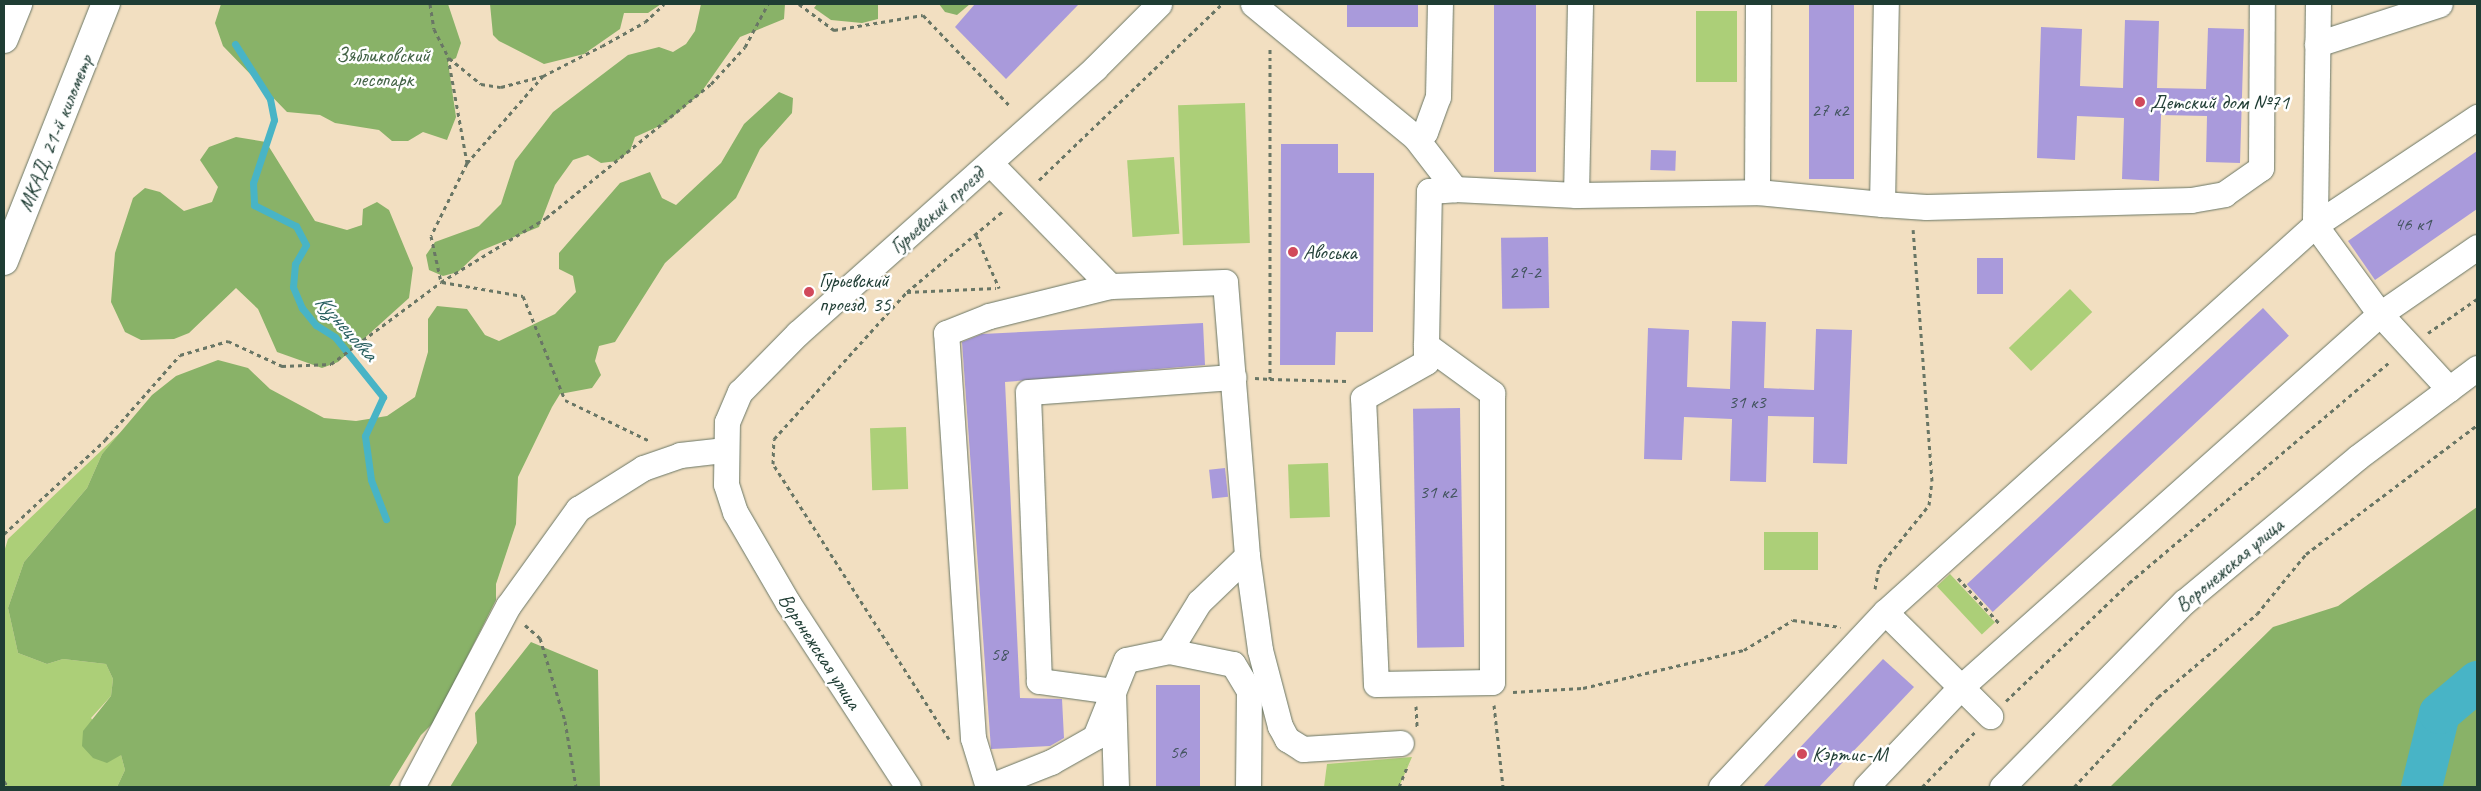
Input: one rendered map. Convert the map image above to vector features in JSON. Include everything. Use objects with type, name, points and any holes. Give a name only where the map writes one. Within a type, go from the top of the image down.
[{"type":"highway","points":[[4,39],[18,4]]},
{"type":"highway","name":"МКАД, 21-й километр","points":[[4,261],[106,4]]},
{"type":"street","name":"Гурьевский проезд","points":[[735,512],[726,484],[724,450],[728,422],[740,392],[798,334],[990,164],[1159,4]]},
{"type":"street","points":[[1415,137],[1425,132],[1438,97],[1440,4]]},
{"type":"street","points":[[1576,195],[1580,4]]},
{"type":"street","points":[[1758,4],[1758,192]]},
{"type":"street","points":[[1882,204],[1886,4]]},
{"type":"street","points":[[1426,344],[1492,393],[1492,688],[1376,684],[1363,398],[1426,362],[1426,344],[1429,191],[1455,190],[1576,195],[1758,192],[1911,207],[2190,200],[2224,194],[2261,168],[2262,4]]},
{"type":"street","points":[[2318,4],[2314,225],[2380,314],[2449,389]]},
{"type":"street","points":[[2316,44],[2440,4]]},
{"type":"street","points":[[1261,11],[1415,137],[1455,190]]},
{"type":"street","points":[[1721,787],[1885,612],[2314,225],[2477,117]]},
{"type":"street","points":[[990,164],[1110,286]]},
{"type":"street","points":[[1866,787],[1961,687],[2380,314],[2477,247]]},
{"type":"street","points":[[1248,787],[1249,691],[1233,664],[1169,652],[1126,660],[1095,737],[1051,762],[988,787],[972,738],[946,333],[989,316],[1110,286],[1225,282],[1247,556],[1260,650],[1280,726],[1287,739],[1303,748],[1410,744]]},
{"type":"street","name":"Воронежская улица","points":[[2002,787],[2184,602],[2358,457],[2477,368]]},
{"type":"street","points":[[1114,691],[1039,681],[1028,392],[1233,377]]},
{"type":"street","points":[[412,787],[508,606],[560,530],[578,508],[609,487],[643,468],[680,455],[724,450]]},
{"type":"street","name":"Воронежская улица","points":[[735,512],[788,603],[908,787]]},
{"type":"street","points":[[1169,652],[1199,602],[1247,556]]},
{"type":"street","points":[[1885,612],[1990,716]]},
{"type":"street","points":[[1114,691],[1116,787]]},
{"type":"path","points":[[430,4],[434,29],[448,57],[467,163]]},
{"type":"path","points":[[448,57],[481,84],[501,87],[543,76],[645,22],[664,4]]},
{"type":"path","points":[[4,534],[105,440],[180,355],[228,342],[282,366],[331,364],[441,282],[546,218],[711,84],[745,47],[768,4]]},
{"type":"path","points":[[799,4],[834,30],[923,15],[1009,105]]},
{"type":"path","points":[[1261,11],[1270,379],[1350,381]]},
{"type":"path","points":[[441,282],[431,236],[467,163],[543,76]]},
{"type":"path","points":[[1885,612],[1875,592],[1878,567],[1929,505],[1932,481],[1911,207]]},
{"type":"path","points":[[976,235],[999,288]]},
{"type":"path","points":[[441,282],[523,296],[565,400],[680,455]]},
{"type":"path","points":[[906,292],[1008,287]]},
{"type":"path","points":[[1922,787],[1990,716],[2129,583],[2410,346],[2477,299]]},
{"type":"path","points":[[2074,787],[2158,697],[2257,614],[2306,554],[2477,425]]},
{"type":"path","points":[[1942,561],[2000,624]]},
{"type":"path","points":[[518,619],[540,638],[565,721],[576,787]]},
{"type":"path","points":[[1503,787],[1492,688],[1584,688],[1744,650],[1793,620],[1807,625]]},
{"type":"path","points":[[1399,787],[1410,744],[1415,684]]},
{"type":"path","points":[[4,781],[8,787]]},
{"type":"green space","name":"Зябликовский лесопарк","points":[[221,4],[448,4],[461,43],[456,58],[448,62],[456,117],[447,140],[423,132],[408,141],[392,141],[379,130],[335,123],[320,115],[287,112],[223,46],[215,23]]},
{"type":"green space","points":[[490,4],[661,4],[648,13],[624,13],[620,29],[584,54],[544,64],[499,41],[493,35]]},
{"type":"green space","points":[[701,4],[785,4],[784,19],[740,37],[700,94],[664,124],[635,137],[630,151],[617,161],[601,163],[588,155],[573,160],[555,185],[539,227],[480,251],[458,272],[443,276],[429,270],[426,255],[435,242],[479,226],[501,204],[515,161],[553,112],[628,55],[659,47],[673,52],[686,44],[695,31]]},
{"type":"green space","points":[[817,4],[878,4],[878,19],[862,23],[831,20],[814,8]]},
{"type":"green space","points":[[939,4],[970,4],[957,15],[945,12]]},
{"type":"green space","points":[[1696,11],[1737,11],[1737,82],[1696,82]]},
{"type":"green space","points":[[779,92],[793,98],[792,113],[760,149],[736,198],[665,263],[615,342],[599,346],[595,361],[601,375],[592,388],[560,394],[552,407],[518,477],[516,524],[496,584],[496,600],[434,722],[421,735],[389,787],[117,787],[125,770],[121,755],[107,763],[93,758],[82,746],[83,731],[111,696],[113,679],[106,664],[63,659],[47,664],[18,653],[8,608],[24,562],[87,488],[102,454],[152,395],[176,376],[218,360],[248,368],[270,389],[324,418],[356,421],[387,416],[415,397],[428,352],[428,319],[437,306],[467,309],[485,335],[499,341],[555,314],[576,292],[573,276],[559,269],[559,253],[620,183],[650,172],[662,198],[676,205],[721,163],[744,124]]},
{"type":"green space","points":[[1245,103],[1250,243],[1183,245],[1178,105]]},
{"type":"green space","points":[[236,137],[266,142],[315,221],[347,230],[362,225],[363,209],[377,202],[389,210],[413,268],[409,298],[338,362],[322,368],[277,352],[258,309],[236,288],[189,333],[174,339],[141,340],[125,332],[111,302],[115,253],[133,198],[145,188],[160,192],[184,211],[212,202],[218,187],[200,160],[209,147]]},
{"type":"green space","points":[[1174,157],[1179,234],[1132,237],[1127,160]]},
{"type":"green space","points":[[2070,289],[2092,312],[2031,371],[2009,348]]},
{"type":"green space","points":[[906,427],[908,489],[872,490],[870,428]]},
{"type":"green space","points":[[122,431],[102,454],[87,488],[24,562],[8,608],[18,653],[47,664],[63,659],[106,664],[113,679],[111,696],[91,718],[121,755],[125,770],[117,787],[4,787],[4,552],[8,539]]},
{"type":"green space","points":[[1328,463],[1330,517],[1290,518],[1288,464]]},
{"type":"green space","points":[[2477,507],[2477,787],[2110,787],[2273,627],[2338,606]]},
{"type":"green space","points":[[1764,532],[1818,532],[1818,570],[1764,570]]},
{"type":"green space","points":[[1950,574],[1995,622],[1982,635],[1937,586]]},
{"type":"green space","points":[[531,642],[598,670],[600,787],[450,787],[477,743],[475,713]]},
{"type":"green space","points":[[1412,757],[1399,787],[1324,787],[1327,764]]},
{"type":"building","points":[[975,4],[1079,4],[1006,79],[955,27]]},
{"type":"building","points":[[1347,4],[1418,4],[1418,27],[1347,27]]},
{"type":"building","points":[[1494,4],[1536,4],[1536,172],[1494,172]]},
{"type":"building","points":[[1809,4],[1854,4],[1854,179],[1809,179]]},
{"type":"building","name":"Детский дом №71","points":[[2125,20],[2159,21],[2157,88],[2206,89],[2208,28],[2244,29],[2240,163],[2206,162],[2207,116],[2161,115],[2159,181],[2122,179],[2124,118],[2077,116],[2075,160],[2037,158],[2041,27],[2082,29],[2080,86],[2123,88]]},
{"type":"building","points":[[1281,144],[1338,144],[1338,173],[1374,173],[1373,332],[1336,332],[1335,365],[1280,365]]},
{"type":"building","points":[[1651,150],[1676,151],[1675,171],[1650,170]]},
{"type":"building","points":[[2477,151],[2477,209],[2375,280],[2348,241]]},
{"type":"building","points":[[1548,237],[1549,308],[1502,309],[1501,238]]},
{"type":"building","points":[[1977,258],[2003,258],[2003,294],[1977,294]]},
{"type":"building","points":[[2263,308],[2289,336],[1993,612],[1967,584]]},
{"type":"building","points":[[1732,321],[1766,322],[1764,388],[1814,390],[1816,329],[1852,330],[1847,464],[1813,463],[1814,417],[1768,416],[1766,482],[1730,481],[1732,419],[1684,417],[1682,460],[1644,459],[1648,328],[1689,330],[1687,387],[1730,389]]},
{"type":"building","points":[[1203,323],[1205,365],[1005,382],[1020,698],[1062,699],[1064,738],[1050,746],[991,749],[962,342],[982,334]]},
{"type":"building","points":[[1460,408],[1464,647],[1417,648],[1413,409]]},
{"type":"building","points":[[1225,468],[1228,497],[1212,499],[1209,470]]},
{"type":"building","points":[[1883,659],[1914,687],[1819,787],[1763,787]]},
{"type":"building","points":[[1156,685],[1200,685],[1200,787],[1156,787]]},
{"type":"waterway","name":"Кузнецовка","points":[[235,44],[270,99],[274,120],[253,183],[254,205],[296,226],[306,245],[295,264],[293,287],[302,308],[316,325],[335,337],[383,397],[365,436],[371,480],[386,519]]},
{"type":"waterway","points":[[2421,787],[2439,713],[2477,681]]},
{"type":"place","name":"Детский дом №71","points":[[2140,102]]},
{"type":"place","name":"Авоська","points":[[1293,252]]},
{"type":"place","name":"Гурьевский проезд, 35","points":[[809,292]]},
{"type":"place","name":"Кэртис-М","points":[[1802,754]]}]
